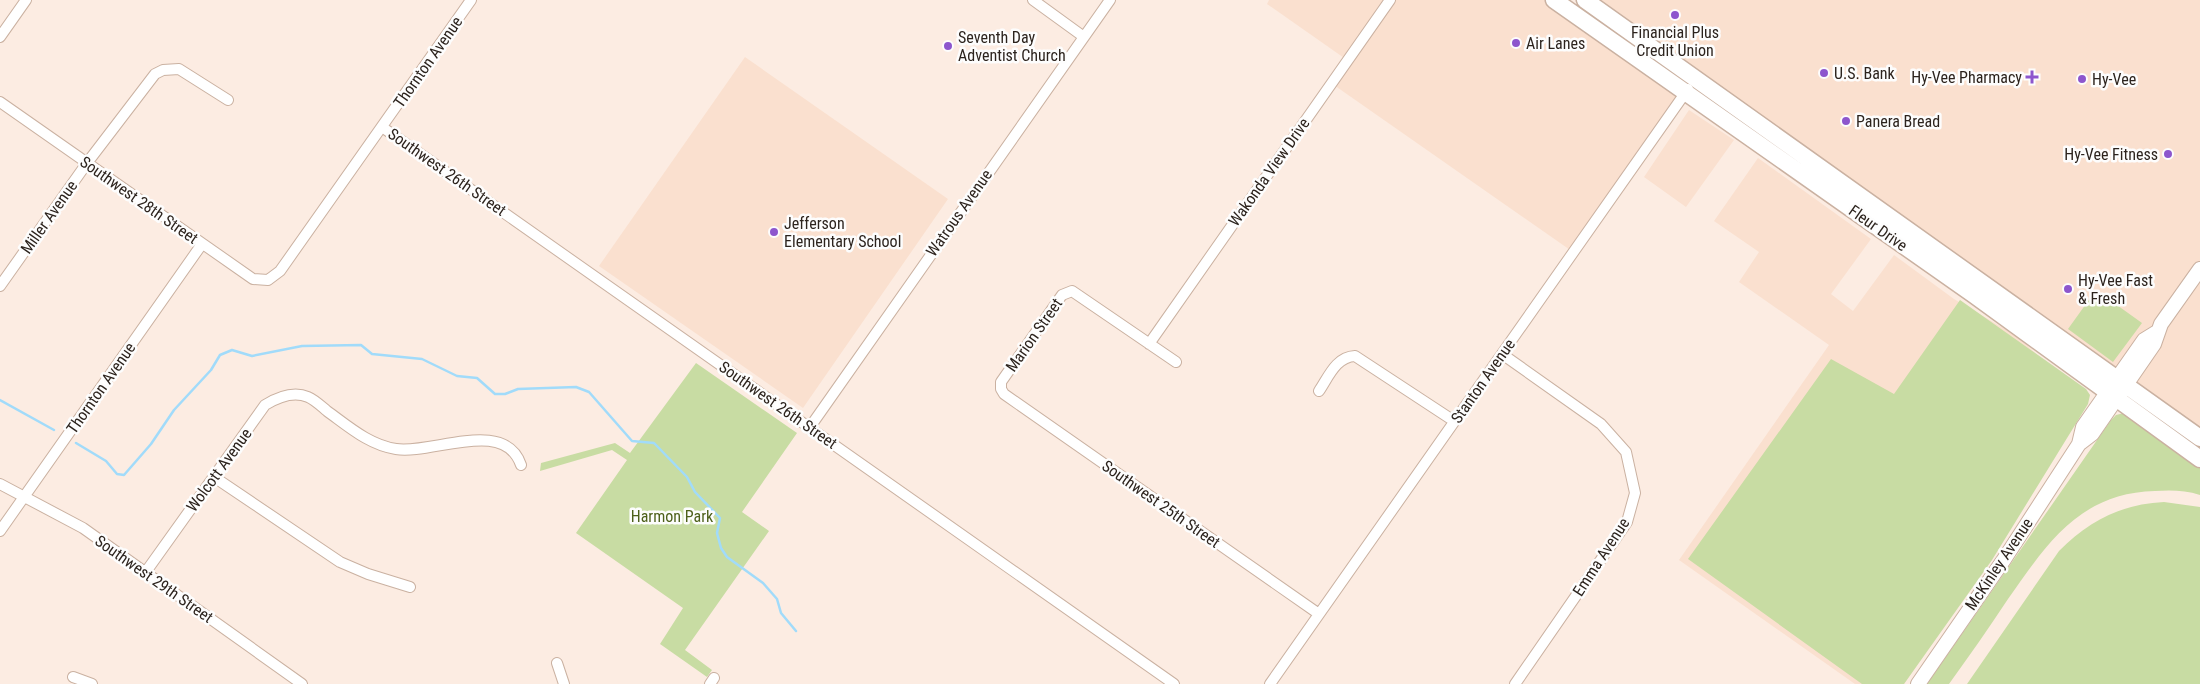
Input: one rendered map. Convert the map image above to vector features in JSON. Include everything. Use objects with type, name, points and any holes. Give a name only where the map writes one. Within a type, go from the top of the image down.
[{"type":"main road","name":"Fleur Drive","points":[[1554,0],[1974,295],[2200,459]]},
{"type":"main road","name":"Fleur Drive","points":[[1585,0],[2200,438]]},
{"type":"main road","name":"McKinley Avenue","points":[[1918,684],[2005,558],[2079,444],[2083,427],[2112,396],[2154,344],[2157,332],[2200,270]]},
{"type":"street","points":[[0,37],[26,0]]},
{"type":"street","name":"Thornton Avenue","points":[[280,271],[471,0]]},
{"type":"street","points":[[1033,0],[1084,37]]},
{"type":"street","name":"Watrous Avenue","points":[[810,427],[1110,0]]},
{"type":"street","name":"Wakonda View Drive","points":[[1149,344],[1390,0]]},
{"type":"street","name":"Miller Avenue","points":[[0,286],[150,78],[163,70],[179,69],[228,100]]},
{"type":"street","name":"Stanton Avenue","points":[[1270,684],[1696,78]]},
{"type":"street","name":"Southwest 28th Street","points":[[0,102],[254,280],[268,280],[280,271]]},
{"type":"street","name":"Southwest 26th Street","points":[[382,127],[1174,684]]},
{"type":"street","name":"Thornton Avenue","points":[[0,531],[202,244]]},
{"type":"street","name":"Marion Street","points":[[1004,394],[1000,389],[1001,382],[1062,295],[1072,291],[1149,344]]},
{"type":"street","points":[[1149,344],[1176,362]]},
{"type":"street","name":"Emma Avenue","points":[[1502,354],[1601,424],[1626,452],[1635,493],[1627,522],[1515,684]]},
{"type":"street","points":[[1319,391],[1339,360],[1346,356],[1356,356],[1454,421]]},
{"type":"street","name":"Southwest 25th Street","points":[[1004,394],[1319,614]]},
{"type":"street","name":"Wolcott Avenue","points":[[145,573],[265,405],[286,396],[309,398],[365,438],[380,445],[413,450],[474,440],[489,440],[512,450],[518,456],[521,465]]},
{"type":"street","points":[[214,477],[318,549],[340,562],[368,574],[410,587]]},
{"type":"street","name":"Southwest 29th Street","points":[[0,484],[77,525],[302,684]]},
{"type":"street","points":[[557,662],[564,684]]},
{"type":"street","points":[[73,677],[92,684]]},
{"type":"shaded area","points":[[1269,0],[1554,0],[1685,93],[1573,252],[1331,83],[1347,60],[1267,4]]},
{"type":"shaded area","points":[[1585,0],[2200,0],[2200,438]]},
{"type":"shaded area","name":"Jefferson Elementary School","points":[[745,57],[948,199],[803,408],[599,266]]},
{"type":"shaded area","points":[[1689,110],[1734,140],[1686,207],[1644,177]]},
{"type":"shaded area","points":[[1758,158],[1871,239],[1831,294],[1853,311],[1894,255],[1954,299],[2020,338],[2039,357],[1990,558],[1904,684],[1855,684],[1679,560],[1829,345],[1739,282],[1759,252],[1714,221]]},
{"type":"green space","points":[[2096,290],[2142,323],[2113,362],[2068,329]]},
{"type":"green space","points":[[1960,300],[2086,389],[2090,395],[2088,404],[1992,560],[1904,684],[1862,684],[1688,559],[1831,359],[1894,394]]},
{"type":"green space","name":"Harmon Park","points":[[696,363],[797,433],[742,512],[769,531],[685,650],[712,670],[707,677],[660,644],[683,608],[576,533],[627,460],[612,450],[540,471],[541,463],[615,443],[630,453]]},
{"type":"green space","points":[[2124,413],[2200,467],[2200,495],[2172,491],[2128,494],[2105,501],[2085,512],[2068,525],[2037,559],[1949,684],[1927,684],[2111,420],[2116,415]]},
{"type":"green space","points":[[2164,502],[2200,507],[2200,684],[1967,684],[2059,551],[2070,540],[2094,523],[2120,510],[2148,503]]},
{"type":"waterway","points":[[76,443],[106,461],[117,474],[124,475],[151,444],[174,410],[211,370],[220,355],[232,350],[252,356],[302,346],[361,345],[372,354],[422,359],[457,376],[477,378],[495,394],[505,394],[518,389],[576,387],[589,392],[632,441],[654,443],[687,477],[695,492],[720,518],[717,533],[721,548],[727,557],[763,583],[777,599],[781,613],[796,631]]},
{"type":"waterway","points":[[0,400],[54,430]]},
{"type":"place","name":"Financial Plus Credit Union","points":[[1675,15]]},
{"type":"place","name":"Air Lanes","points":[[1516,43]]},
{"type":"place","name":"Seventh Day Adventist Church","points":[[948,46]]},
{"type":"place","name":"U.S. Bank","points":[[1824,73]]},
{"type":"place","name":"Hy-Vee Pharmacy","points":[[2032,77]]},
{"type":"place","name":"Hy-Vee","points":[[2082,79]]},
{"type":"place","name":"Panera Bread","points":[[1846,121]]},
{"type":"place","name":"Hy-Vee Fitness","points":[[2168,154]]},
{"type":"place","name":"Jefferson Elementary School","points":[[774,232]]},
{"type":"place","name":"Hy-Vee Fast & Fresh","points":[[2068,289]]}]
